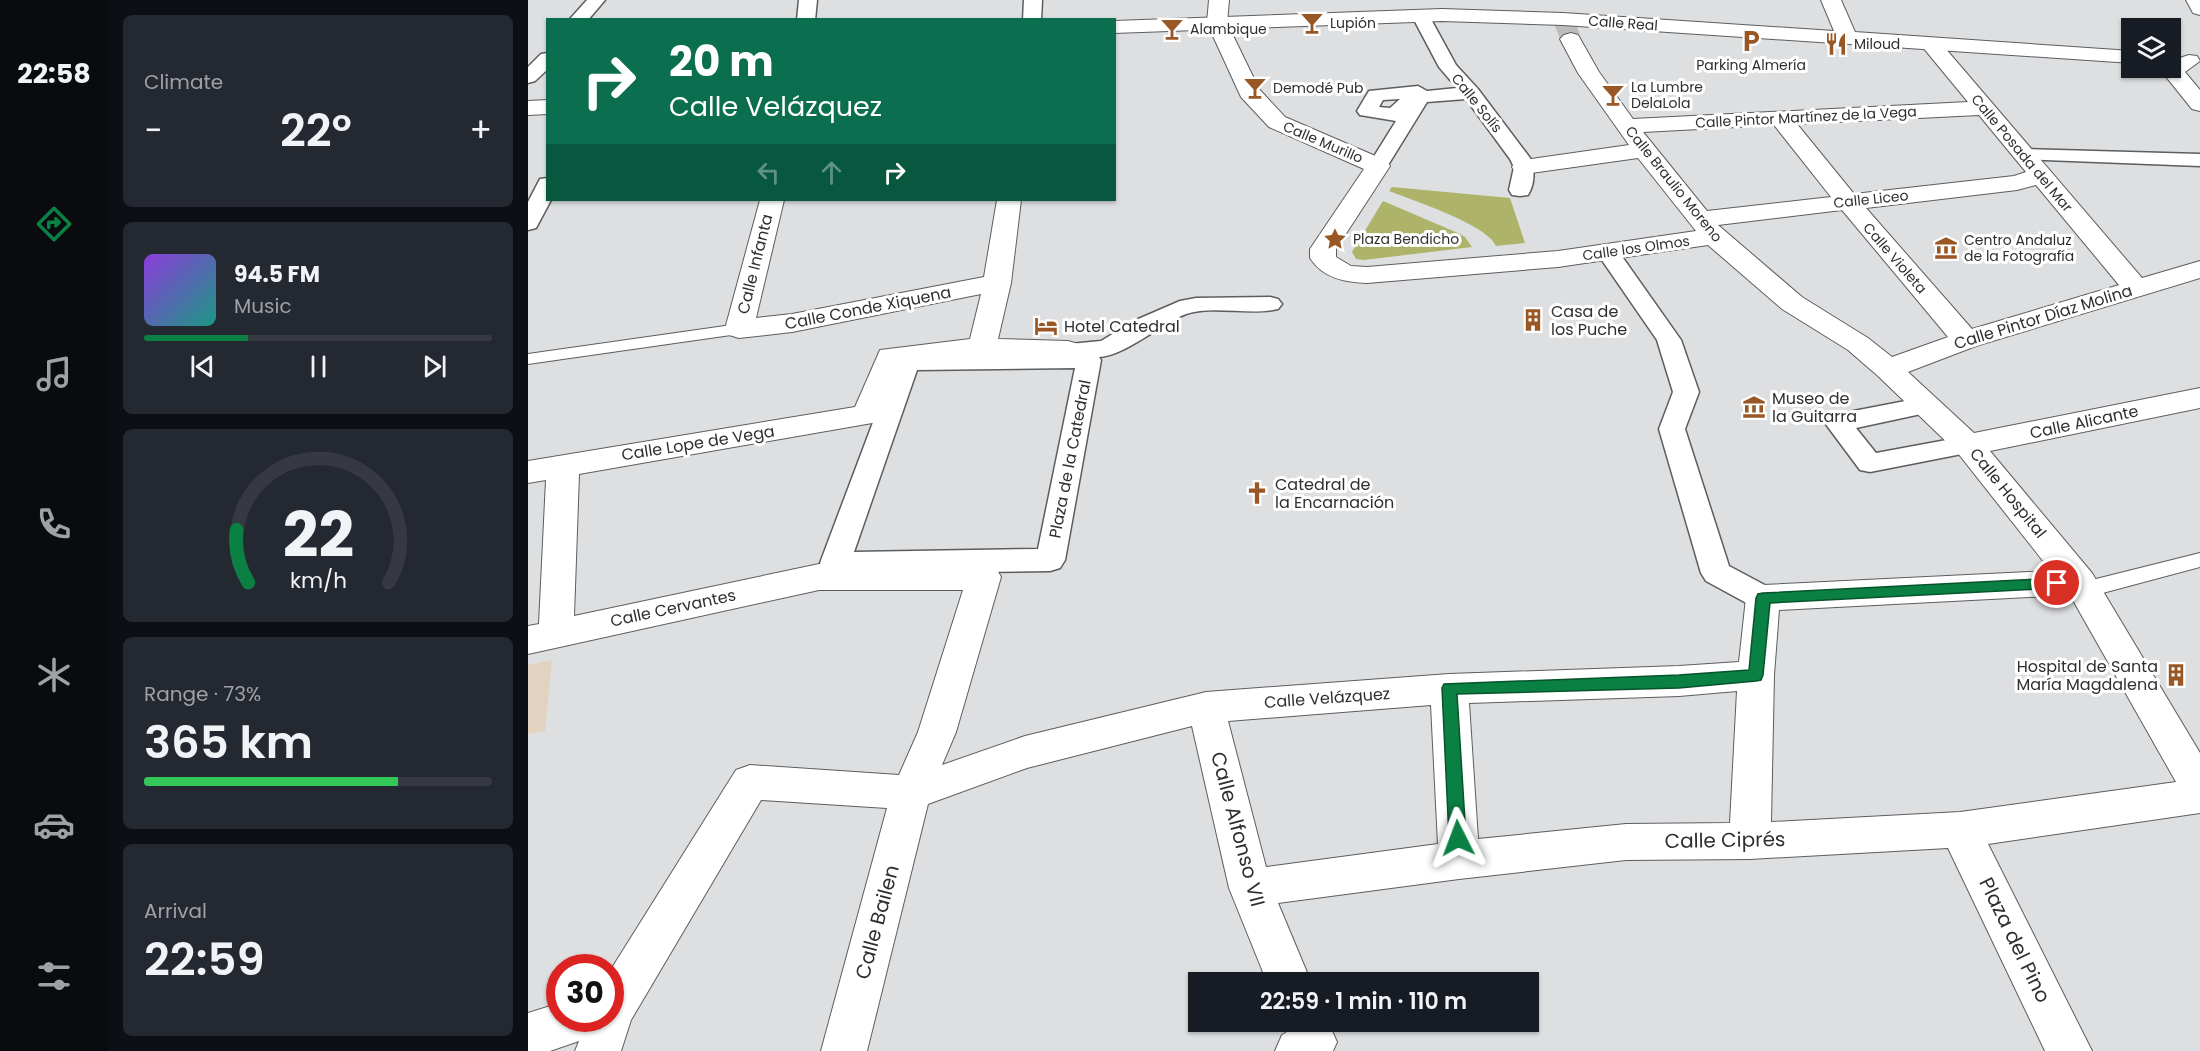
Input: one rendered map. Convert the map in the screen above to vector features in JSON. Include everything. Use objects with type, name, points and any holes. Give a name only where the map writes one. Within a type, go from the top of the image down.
[{"type":"street","points":[[580,18],[596,0]]},
{"type":"street","points":[[806,18],[808,0]]},
{"type":"street","points":[[1032,18],[1033,0]]},
{"type":"street","points":[[1217,23],[1219,0]]},
{"type":"street","points":[[1831,0],[1848,39]]},
{"type":"street","points":[[2196,0],[2200,9]]},
{"type":"street","name":"Calle Real","points":[[1116,27],[1421,16],[1469,8],[1594,21],[2121,56]]},
{"type":"street","name":"Calle Solís","points":[[1421,16],[1448,67],[1471,93],[1520,158],[1522,179]]},
{"type":"street","name":"Calle Murillo","points":[[1217,23],[1249,92],[1277,122],[1378,166]]},
{"type":"street","name":"Calle Braulio Moreno","points":[[1571,39],[1589,73],[1644,150],[1707,228],[1792,303],[1858,344],[1888,369]]},
{"type":"street","name":"Calle Posada del Mar","points":[[1932,45],[2136,288]]},
{"type":"street","points":[[528,77],[546,60]]},
{"type":"street","points":[[2186,61],[2175,67],[2174,73],[2200,104]]},
{"type":"street","points":[[1378,166],[1421,98],[1471,93]]},
{"type":"street","points":[[528,108],[546,107]]},
{"type":"street","name":"Calle Pintor Martínez de la Vega","points":[[1627,126],[1984,108]]},
{"type":"street","name":"Calle Violeta","points":[[1781,119],[1847,201],[1966,340]]},
{"type":"street","points":[[1522,179],[1644,150]]},
{"type":"street","points":[[2025,155],[2200,160]]},
{"type":"street","name":"Calle los Olmos","points":[[1378,166],[1323,249],[1323,258],[1332,267],[1345,273],[1367,275],[1608,253],[1707,228]]},
{"type":"street","name":"Calle Liceo","points":[[1707,228],[1847,201],[2017,183],[2041,175]]},
{"type":"street","points":[[528,223],[546,188]]},
{"type":"street","name":"Calle Infanta","points":[[739,329],[772,201]]},
{"type":"street","points":[[1009,201],[996,284],[982,347],[1106,349],[1145,325],[1180,308],[1196,305],[1270,304]]},
{"type":"street","points":[[1608,253],[1669,340],[1686,392],[1672,429],[1716,573],[1763,598],[2082,586]]},
{"type":"street","name":"Calle Pintor Díaz Molina","points":[[1888,369],[1966,340],[2200,269]]},
{"type":"street","name":"Calle Conde Xiquena","points":[[739,329],[792,323],[996,284]]},
{"type":"street","name":"Calle Lope de Vega","points":[[528,472],[867,415],[890,356],[982,347]]},
{"type":"street","name":"Plaza de la Catedral","points":[[1089,360],[1050,560],[827,570],[907,362],[1089,360]]},
{"type":"street","name":"Calle Hospital","points":[[1888,369],[1968,445],[2082,586],[2200,788]]},
{"type":"street","name":"Calle Alicante","points":[[1968,445],[2200,398]]},
{"type":"street","points":[[1926,405],[1838,423],[1869,463],[1968,445]]},
{"type":"street","points":[[542,637],[563,466]]},
{"type":"street","points":[[624,981],[750,782],[911,793],[937,732],[984,577],[827,570]]},
{"type":"street","name":"Calle Cervantes","points":[[542,637],[827,570]]},
{"type":"street","points":[[1750,841],[1756,675],[1763,598]]},
{"type":"street","name":"Calle Velázquez","points":[[911,793],[1025,752],[1206,707],[1449,688],[1679,681],[1756,675]]},
{"type":"street","points":[[1449,688],[1459,860]]},
{"type":"street","name":"Calle Alfonso VII","points":[[1206,707],[1250,888],[1285,972]]},
{"type":"street","name":"Calle Bailen","points":[[844,1051],[911,793]]},
{"type":"street","name":"Calle Ciprés","points":[[1250,888],[1459,860],[1626,842],[1750,841],[1960,830],[2200,796]]},
{"type":"street","name":"Plaza del Pino","points":[[1960,830],[2069,1051]]},
{"type":"street","points":[[528,1036],[546,1031]]},
{"type":"street","points":[[598,1051],[601,1032]]},
{"type":"street","points":[[1298,1051],[1314,1042],[1310,1032]]},
{"type":"lane","points":[[528,359],[739,329]]},
{"type":"lane","points":[[2082,586],[2200,560]]},
{"type":"shaded area","points":[[552,660],[545,731],[528,734],[528,665]]},
{"type":"green space","points":[[1392,187],[1510,198],[1525,243],[1496,246],[1490,238],[1465,222],[1389,191]]},
{"type":"green space","points":[[1383,201],[1458,233],[1465,237],[1472,247],[1364,260],[1356,259],[1352,252]]},
{"type":"tunnel","points":[[1563,19],[1571,39]]},
{"type":"place","name":"Lupión","points":[[1312,23]]},
{"type":"place","name":"Alambique","points":[[1172,29]]},
{"type":"place","name":"Parking Almería","points":[[1751,41]]},
{"type":"place","name":"Miloud","points":[[1836,44]]},
{"type":"place","name":"Demodé Pub","points":[[1255,88]]},
{"type":"place","name":"La Lumbre DelaLola","points":[[1613,95]]},
{"type":"place","name":"Plaza Bendicho","points":[[1335,239]]},
{"type":"place","name":"Centro Andaluz de la Fotografía","points":[[1946,248]]},
{"type":"place","name":"Casa de los Puche","points":[[1533,320]]},
{"type":"place","name":"Hotel Catedral","points":[[1046,326]]},
{"type":"place","name":"Museo de la Guitarra","points":[[1754,407]]},
{"type":"place","name":"Catedral de la Encarnación","points":[[1257,493]]},
{"type":"place","name":"Hospital de Santa María Magdalena","points":[[2176,675]]},
{"type":"route","points":[[1458,838],[1449,688],[1679,681],[1756,675],[1763,598],[2057,583]]}]
